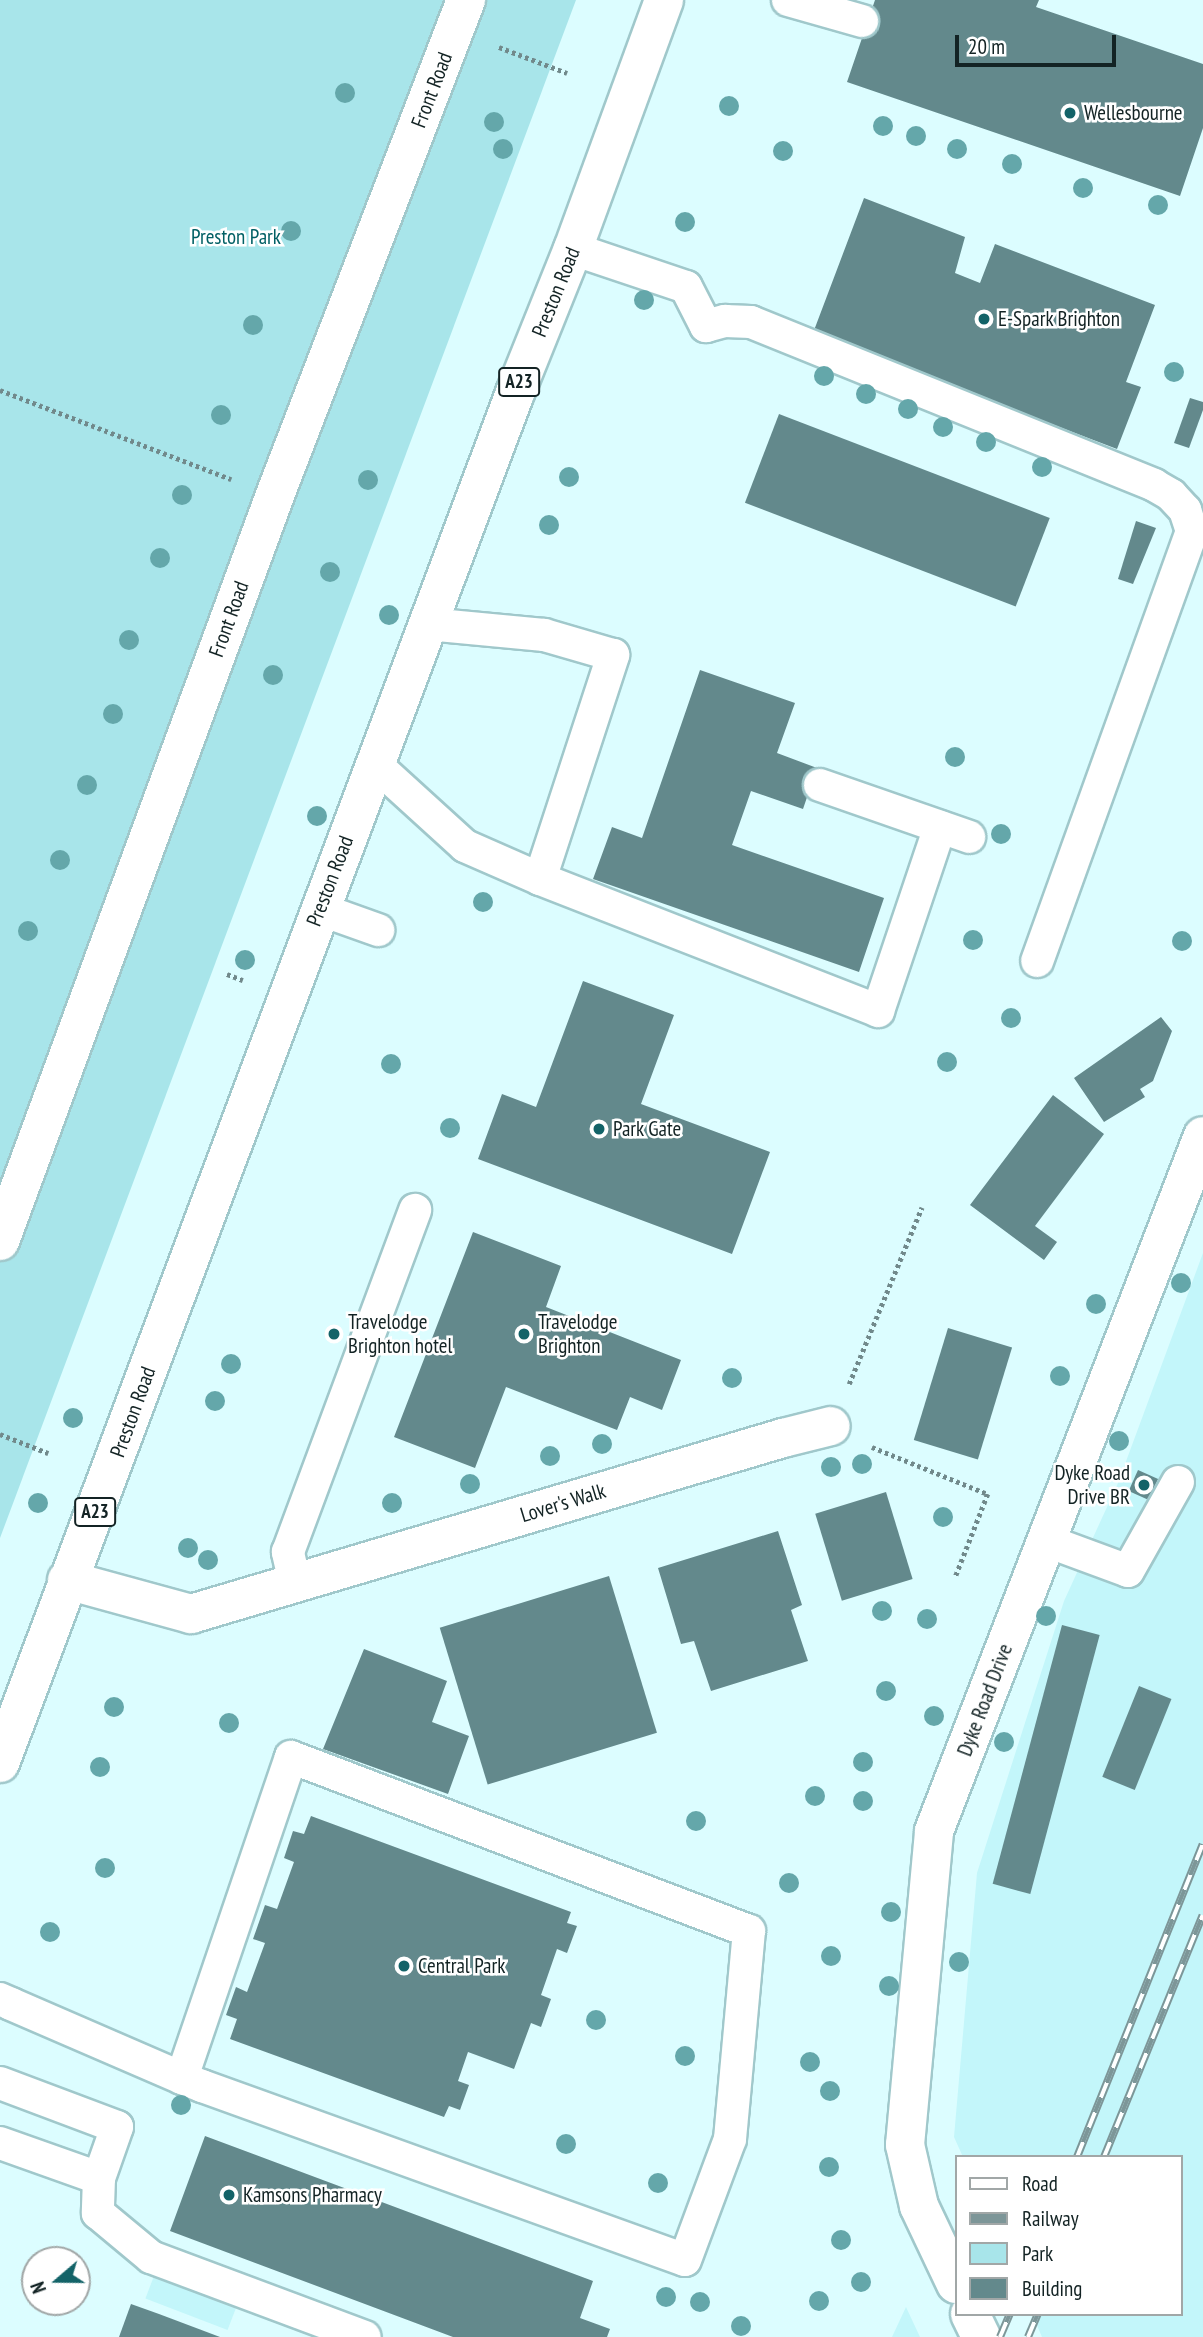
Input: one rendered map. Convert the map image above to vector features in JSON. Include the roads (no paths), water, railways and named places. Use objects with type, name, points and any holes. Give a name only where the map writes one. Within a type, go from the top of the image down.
[{"type":"main road","name":"Preston Road","points":[[0,1763],[515,393],[573,249],[664,0]]},
{"type":"main road","name":"Front Road","points":[[0,1241],[275,495],[461,15]]},
{"type":"main road","name":"Dyke Road Drive","points":[[954,2280],[919,2206],[905,2145],[934,1831],[1203,1136]]},
{"type":"main road","name":"Lover's Walk","points":[[67,1580],[191,1614],[831,1426]]},
{"type":"main road","points":[[971,2316],[981,2337]]},
{"type":"lane","points":[[788,0],[862,22]]},
{"type":"lane","points":[[573,249],[686,287],[706,326],[725,321],[751,322],[1154,485],[1171,495],[1185,510],[1192,531],[1037,961]]},
{"type":"lane","points":[[428,624],[544,635],[613,655],[540,879]]},
{"type":"lane","points":[[376,765],[465,846],[540,879],[878,1011],[940,827]]},
{"type":"lane","points":[[820,785],[969,837]]},
{"type":"lane","points":[[320,909],[378,930]]},
{"type":"lane","points":[[295,1583],[288,1552],[415,1210]]},
{"type":"lane","points":[[1046,1541],[1128,1572],[1178,1482]]},
{"type":"lane","points":[[0,1999],[183,2078],[685,2260],[730,2139],[749,1931],[291,1757],[183,2078]]},
{"type":"lane","points":[[0,2083],[117,2127],[99,2178],[99,2213],[151,2258],[365,2337]]},
{"type":"lane","points":[[0,2143],[99,2178]]},
{"type":"railway","points":[[1078,2155],[1203,1844]]},
{"type":"railway","points":[[1105,2155],[1203,1915]]},
{"type":"railway","points":[[1000,2337],[1009,2316]]},
{"type":"railway","points":[[1028,2337],[1037,2316]]},
{"type":"place","name":"Wellesbourne","points":[[1070,113]]},
{"type":"place","name":"E-Spark Brighton","points":[[984,319]]},
{"type":"place","name":"Park Gate","points":[[599,1129]]},
{"type":"place","name":"Travelodge Brighton hotel","points":[[334,1334]]},
{"type":"place","name":"Travelodge Brighton","points":[[524,1334]]},
{"type":"place","name":"Dyke Road Drive BR","points":[[1144,1485]]},
{"type":"place","name":"Central Park","points":[[404,1966]]},
{"type":"place","name":"Kamsons Pharmacy","points":[[229,2195]]},
{"type":"park label","name":"Preston Park","points":[[236,237]]}]
